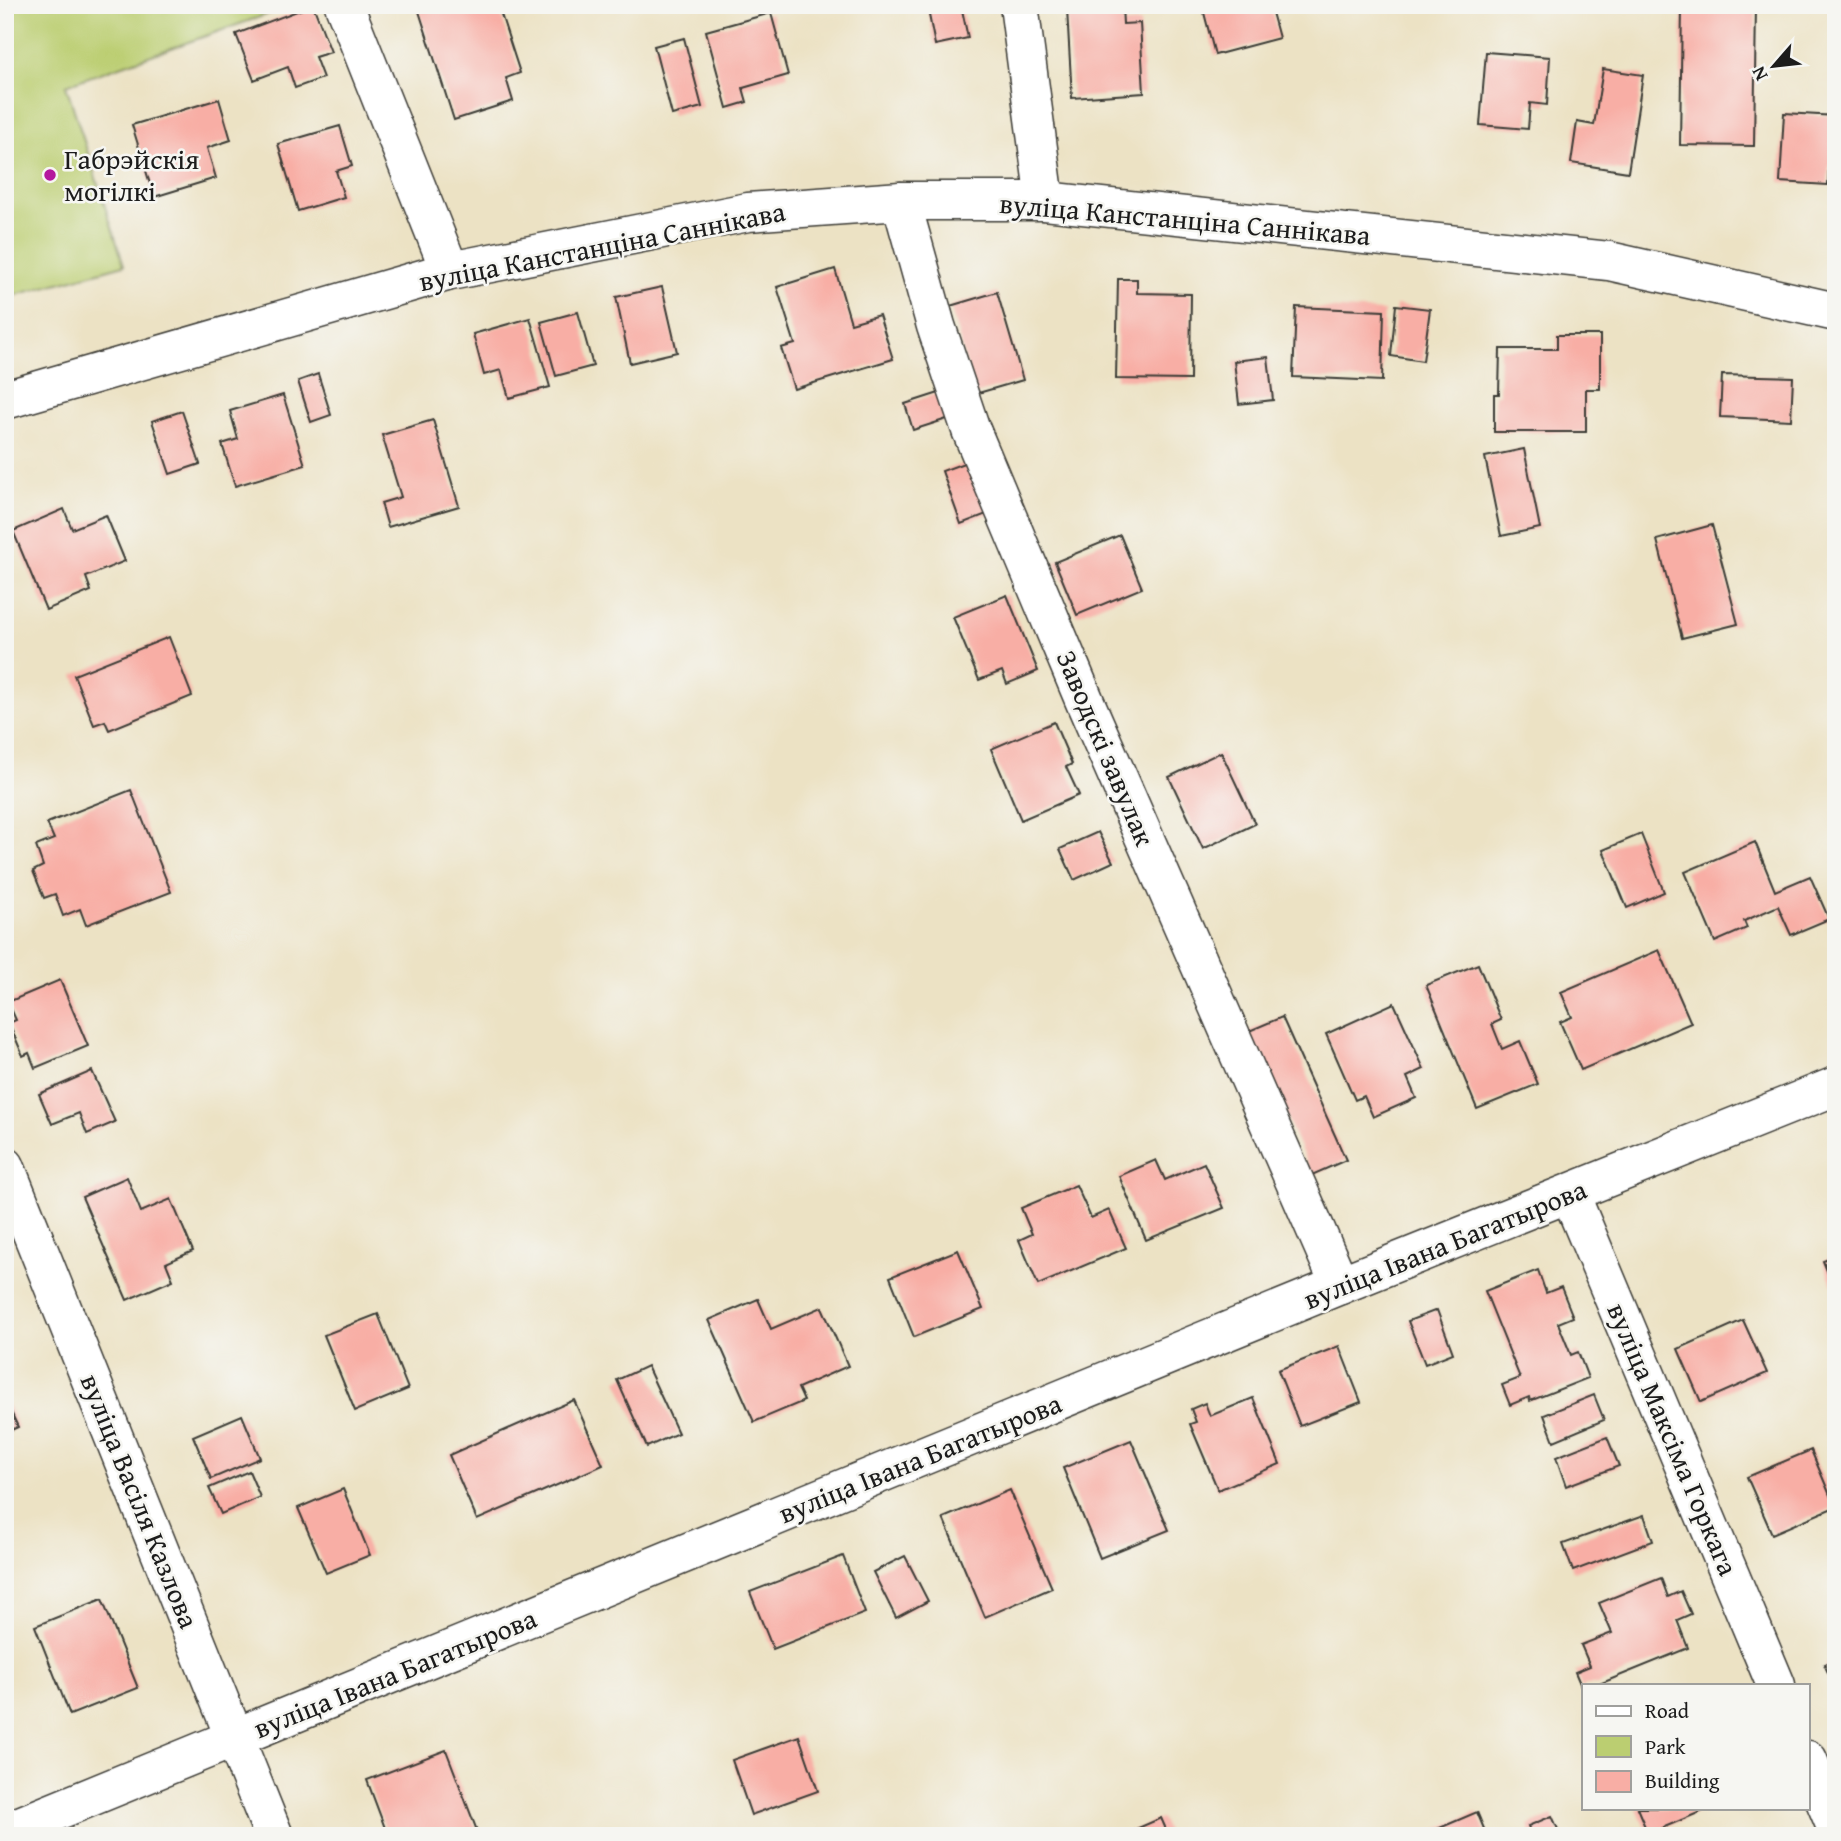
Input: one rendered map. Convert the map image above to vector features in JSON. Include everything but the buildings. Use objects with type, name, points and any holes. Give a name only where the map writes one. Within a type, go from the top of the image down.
[{"type":"street","points":[[344,5],[450,271]]},
{"type":"street","points":[[1019,5],[1045,201]]},
{"type":"street","name":"вуліца Канстанціна Саннікава","points":[[5,400],[450,271],[748,212],[901,201],[1045,201],[1609,261],[1836,312]]},
{"type":"street","name":"Заводскі завулак","points":[[901,201],[936,326],[971,430],[1091,714],[1340,1285]]},
{"type":"street","name":"вуліца Івана Багатырова","points":[[5,1832],[1340,1285],[1836,1086]]},
{"type":"street","name":"вуліца Васіля Казлова","points":[[5,1166],[274,1836]]},
{"type":"street","name":"вуліца Максіма Горкага","points":[[1570,1194],[1776,1684]]},
{"type":"street","points":[[1810,1765],[1836,1827]]},
{"type":"green space","name":"Габрэйскія могілкі","points":[[5,5],[294,5],[66,85],[124,265],[5,298]]},
{"type":"place","name":"Габрэйскія могілкі","points":[[50,175]]}]
